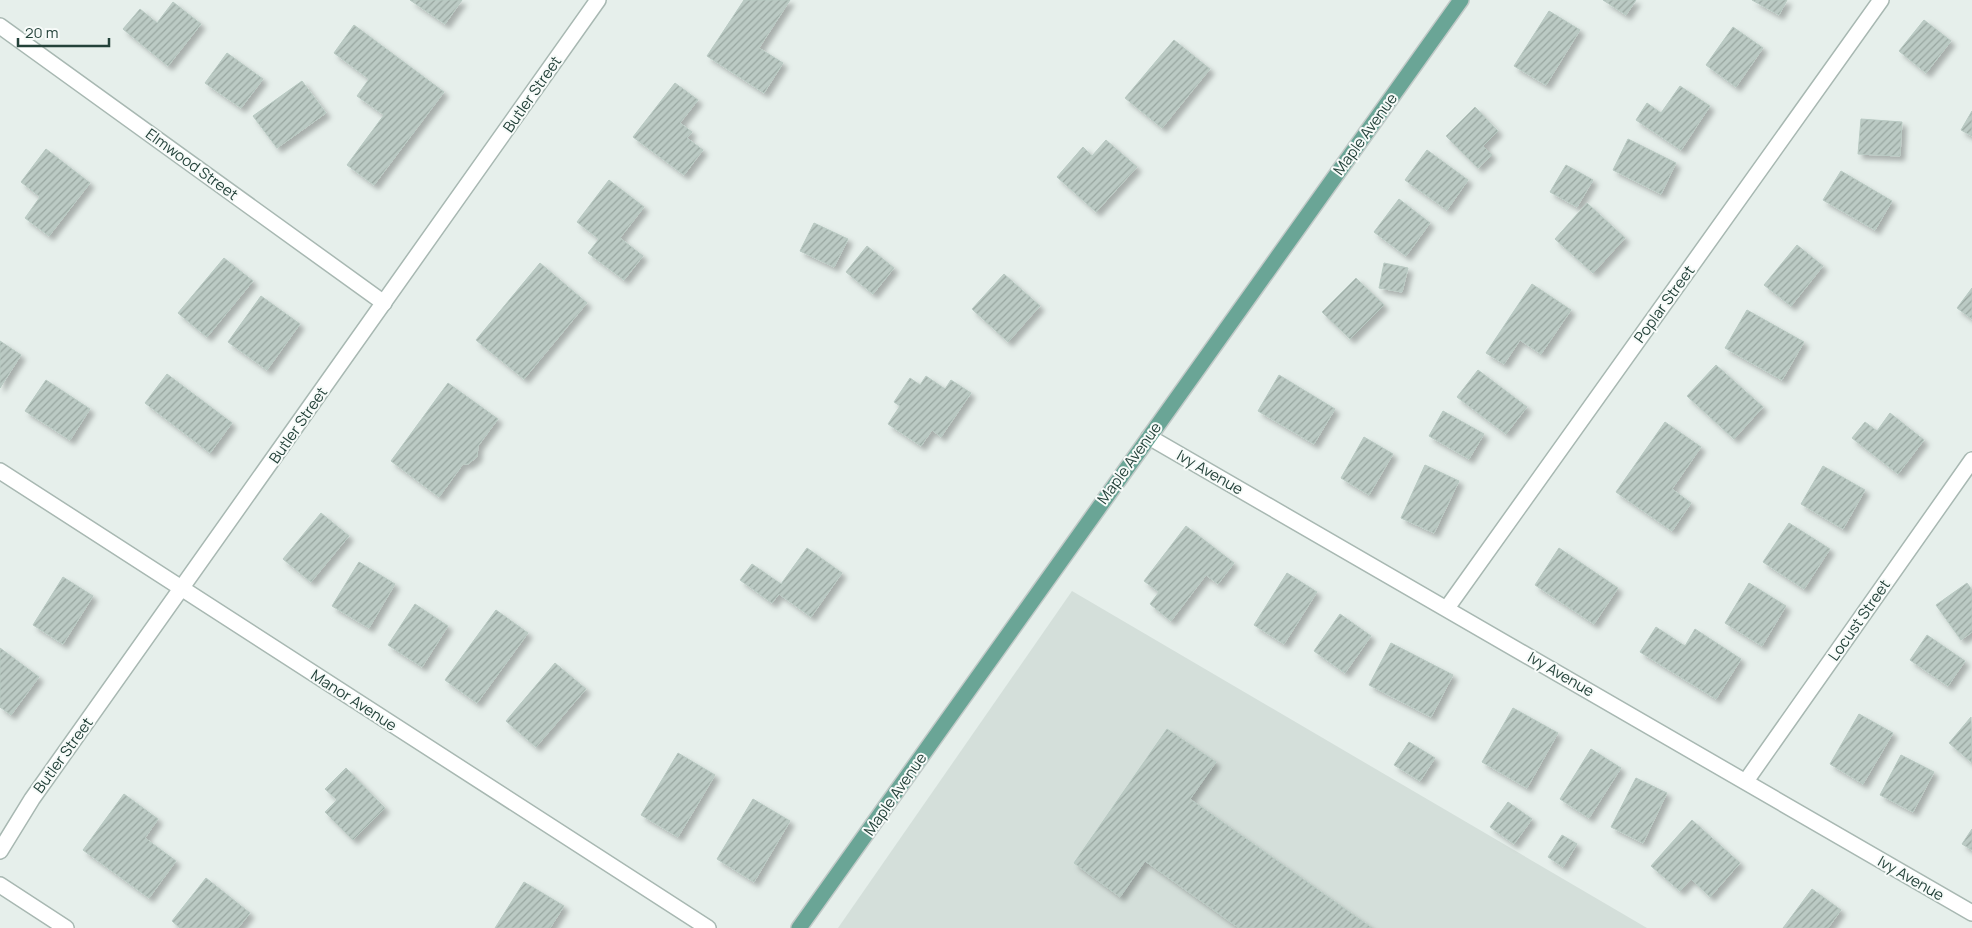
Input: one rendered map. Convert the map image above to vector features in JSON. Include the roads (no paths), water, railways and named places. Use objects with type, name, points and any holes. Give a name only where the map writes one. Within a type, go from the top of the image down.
[{"type":"main road","name":"Maple Avenue","points":[[799,928],[1461,0]]},
{"type":"street","name":"Butler Street","points":[[0,851],[32,799],[182,590],[598,0]]},
{"type":"street","name":"Poplar Street","points":[[1447,608],[1881,0]]},
{"type":"street","name":"Elmwood Street","points":[[0,26],[384,303]]},
{"type":"street","name":"Ivy Avenue","points":[[1149,437],[1972,913]]},
{"type":"street","name":"Locust Street","points":[[1746,781],[1972,460]]},
{"type":"street","name":"Manor Avenue","points":[[0,471],[708,928]]},
{"type":"street","points":[[0,885],[66,928]]}]
